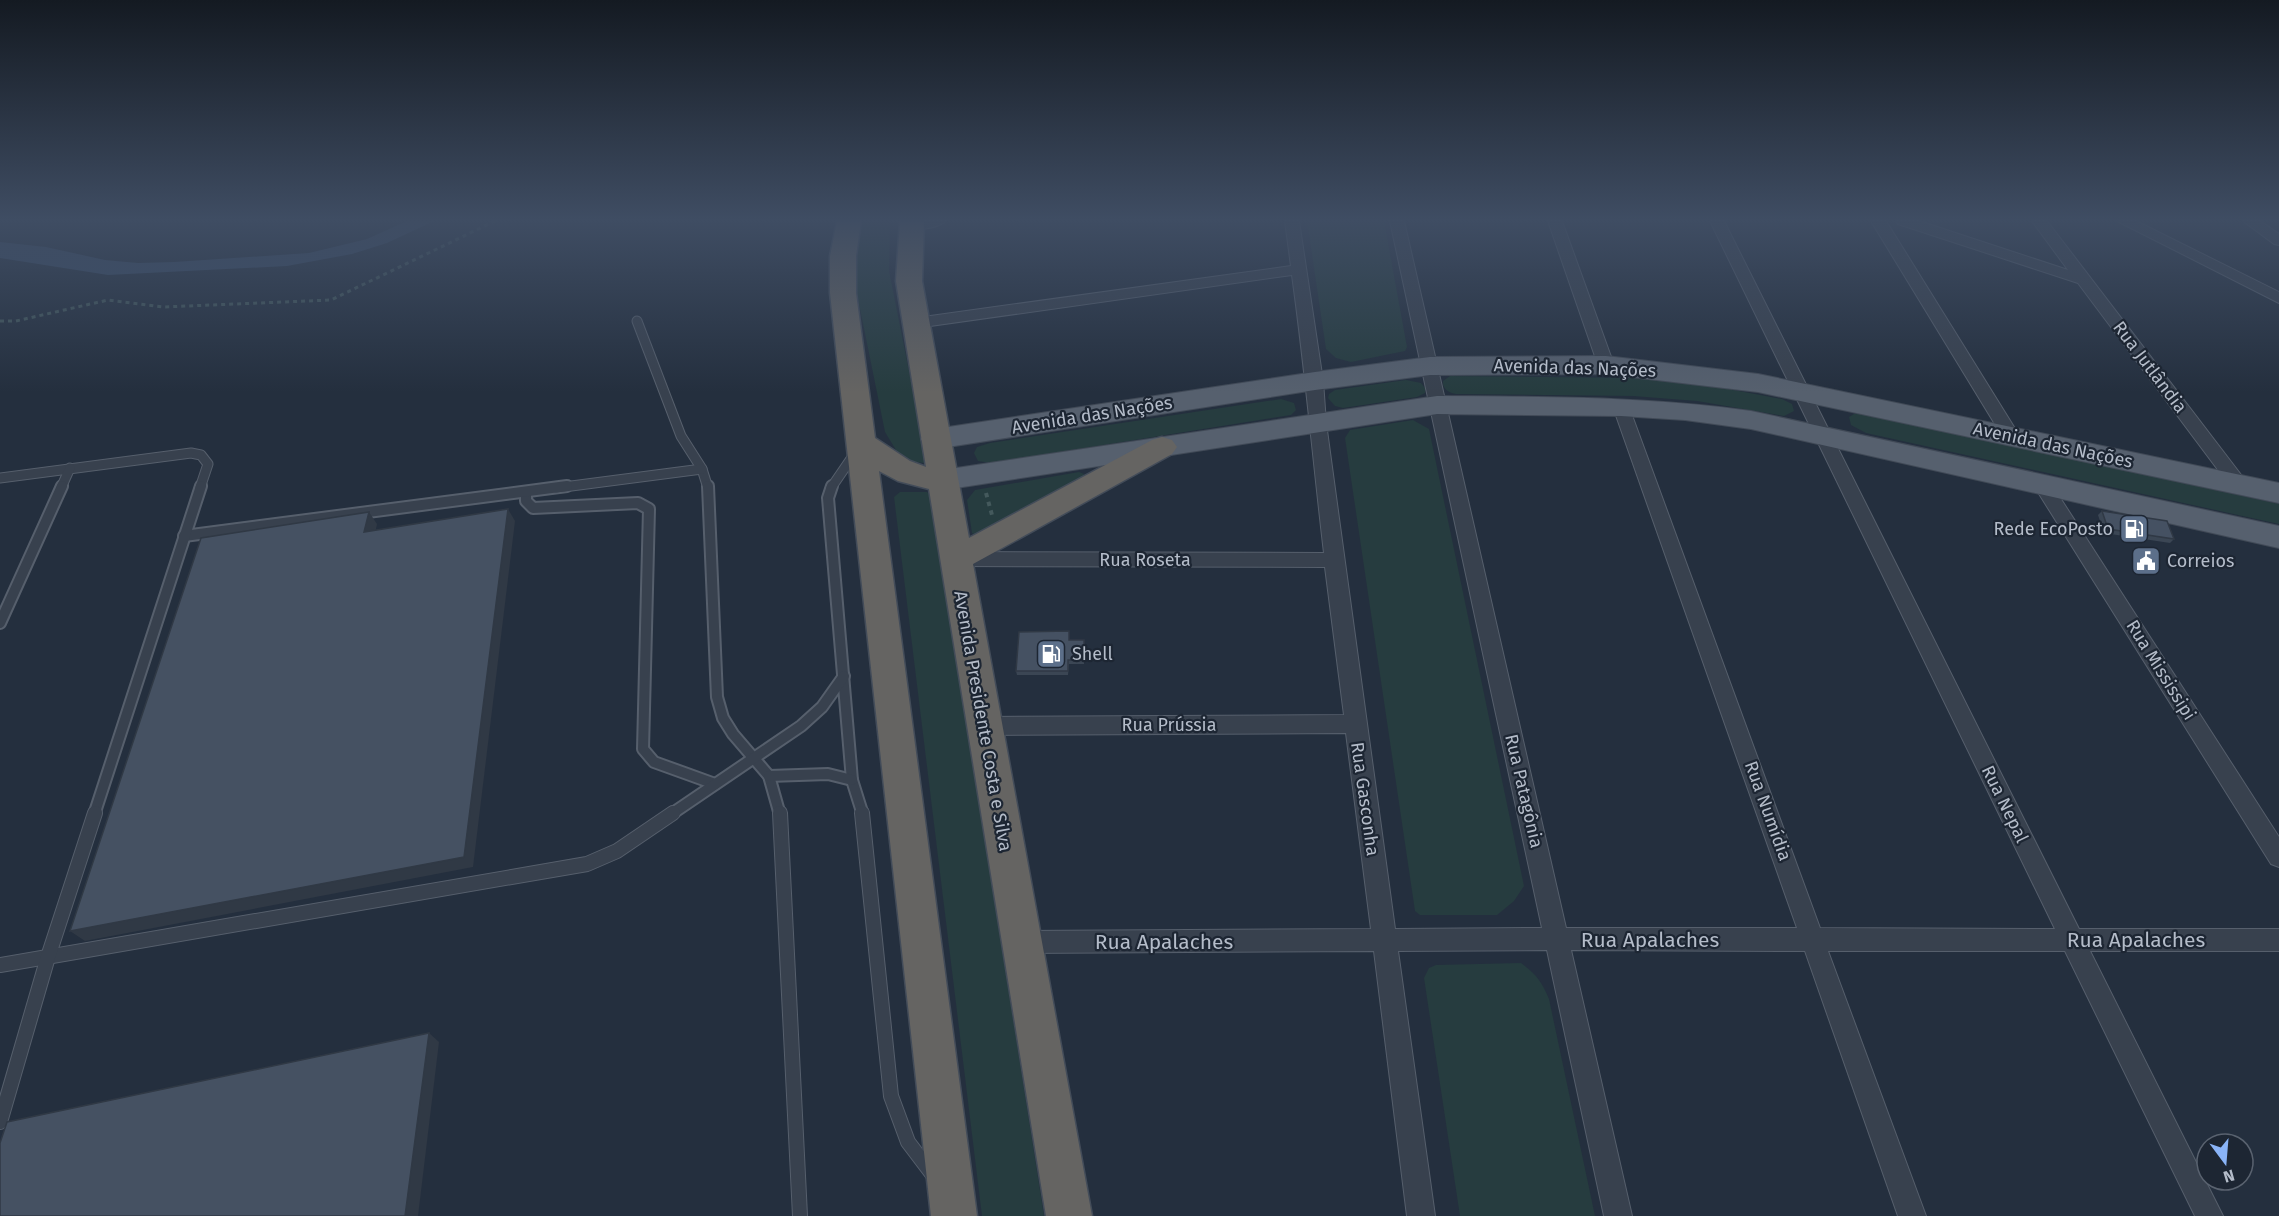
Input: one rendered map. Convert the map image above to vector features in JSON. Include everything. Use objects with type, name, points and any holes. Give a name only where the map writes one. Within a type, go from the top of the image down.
[{"type":"highway","points":[[842,278],[953,1208]]},
{"type":"highway","name":"Avenida Presidente Costa e Silva","points":[[909,278],[1069,1216]]},
{"type":"highway","points":[[862,443],[904,473],[925,479],[943,480]]},
{"type":"highway","points":[[956,559],[1162,447]]},
{"type":"main road","name":"Avenida das Nações","points":[[935,439],[1314,381],[1430,366],[1606,365],[1705,375],[1801,392],[2279,493]]},
{"type":"main road","name":"Avenida das Nações","points":[[943,480],[1437,405],[1622,407],[1715,414],[1822,435],[2279,537]]},
{"type":"street","points":[[916,323],[1242,278]]},
{"type":"street","name":"Rua Gasconha","points":[[1299,278],[1314,381],[1317,423],[1355,724],[1421,1216]]},
{"type":"street","name":"Rua Patagônia","points":[[1410,278],[1618,1216]]},
{"type":"street","points":[[1575,278],[1606,365]]},
{"type":"street","name":"Rua Nepal","points":[[1745,278],[2209,1216]]},
{"type":"street","points":[[1913,278],[2010,435]]},
{"type":"street","points":[[2077,278],[2084,280]]},
{"type":"street","points":[[2240,278],[2279,298]]},
{"type":"street","points":[[2242,278],[2279,287]]},
{"type":"street","name":"Rua Jutlândia","points":[[2084,280],[2239,485]]},
{"type":"street","name":"Rua Numídia","points":[[1622,407],[1912,1216]]},
{"type":"street","name":"Rua Mississipi","points":[[2042,484],[2279,857]]},
{"type":"street","name":"Rua Roseta","points":[[956,559],[1334,560]]},
{"type":"street","name":"Rua Prússia","points":[[984,726],[1355,724]]},
{"type":"street","name":"Rua Apalaches","points":[[1022,942],[1557,939],[2279,940]]},
{"type":"lane","points":[[637,321],[681,436],[708,482],[717,698],[723,718],[733,734],[769,776],[780,812],[800,1216]]},
{"type":"lane","points":[[862,443],[832,486],[828,498],[852,780],[863,816],[891,1096],[908,1142],[953,1208]]},
{"type":"lane","points":[[0,478],[183,453],[198,453],[205,457],[207,464],[48,957],[0,1122]]},
{"type":"lane","points":[[0,623],[70,468]]},
{"type":"lane","points":[[184,536],[702,469]]},
{"type":"lane","points":[[526,492],[526,501],[533,508],[638,503],[649,509],[643,749],[654,762],[715,784]]},
{"type":"lane","points":[[0,965],[587,864],[617,851],[813,716],[844,676]]},
{"type":"lane","points":[[769,776],[828,774],[852,780]]},
{"type":"path","points":[[0,321],[16,321],[108,300],[165,307],[331,300],[377,278]]},
{"type":"path","points":[[989,474],[991,483],[986,491],[993,518],[1007,531]]},
{"type":"green space","points":[[857,278],[890,278],[927,461],[924,463],[907,461],[899,455],[885,432],[857,294]]},
{"type":"green space","points":[[1315,278],[1394,278],[1407,347],[1405,351],[1351,362],[1336,358],[1326,349]]},
{"type":"green space","points":[[1450,376],[1635,378],[1707,385],[1782,399],[1792,404],[1794,411],[1784,416],[1697,401],[1633,396],[1456,394],[1449,392],[1444,386],[1443,381]]},
{"type":"green space","points":[[1406,380],[1421,383],[1425,388],[1425,393],[1417,397],[1343,408],[1335,406],[1328,398],[1329,394],[1335,390]]},
{"type":"green space","points":[[1281,399],[1294,403],[1296,410],[1291,415],[991,463],[978,461],[974,453],[977,447],[990,443]]},
{"type":"green space","points":[[1854,414],[1866,414],[2279,504],[2279,524],[1866,433],[1851,425],[1849,417]]},
{"type":"green space","points":[[1413,420],[1429,429],[1524,886],[1514,901],[1497,915],[1420,915],[1415,911],[1345,438],[1350,430]]},
{"type":"green space","points":[[1079,472],[1084,474],[1084,478],[977,536],[972,533],[967,500],[975,490]]},
{"type":"green space","points":[[900,492],[927,492],[931,496],[1044,1216],[982,1216],[894,497]]},
{"type":"green space","points":[[1521,963],[1538,979],[1549,999],[1595,1216],[1460,1216],[1424,978],[1429,968],[1436,965]]},
{"type":"building","points":[[508,509],[464,857],[70,931],[201,538],[369,512],[364,532]]},
{"type":"building","name":"Rede EcoPosto","points":[[2102,511],[2167,521],[2174,539],[2108,529]]},
{"type":"building","name":"Shell","points":[[1069,631],[1069,640],[1084,640],[1084,660],[1068,660],[1068,671],[1016,671],[1019,632]]},
{"type":"building","points":[[429,1033],[405,1216],[0,1216],[0,1143],[7,1122]]},
{"type":"place","name":"Rede EcoPosto","points":[[2134,529]]},
{"type":"place","name":"Correios","points":[[2146,561]]},
{"type":"place","name":"Shell","points":[[1051,654]]}]
